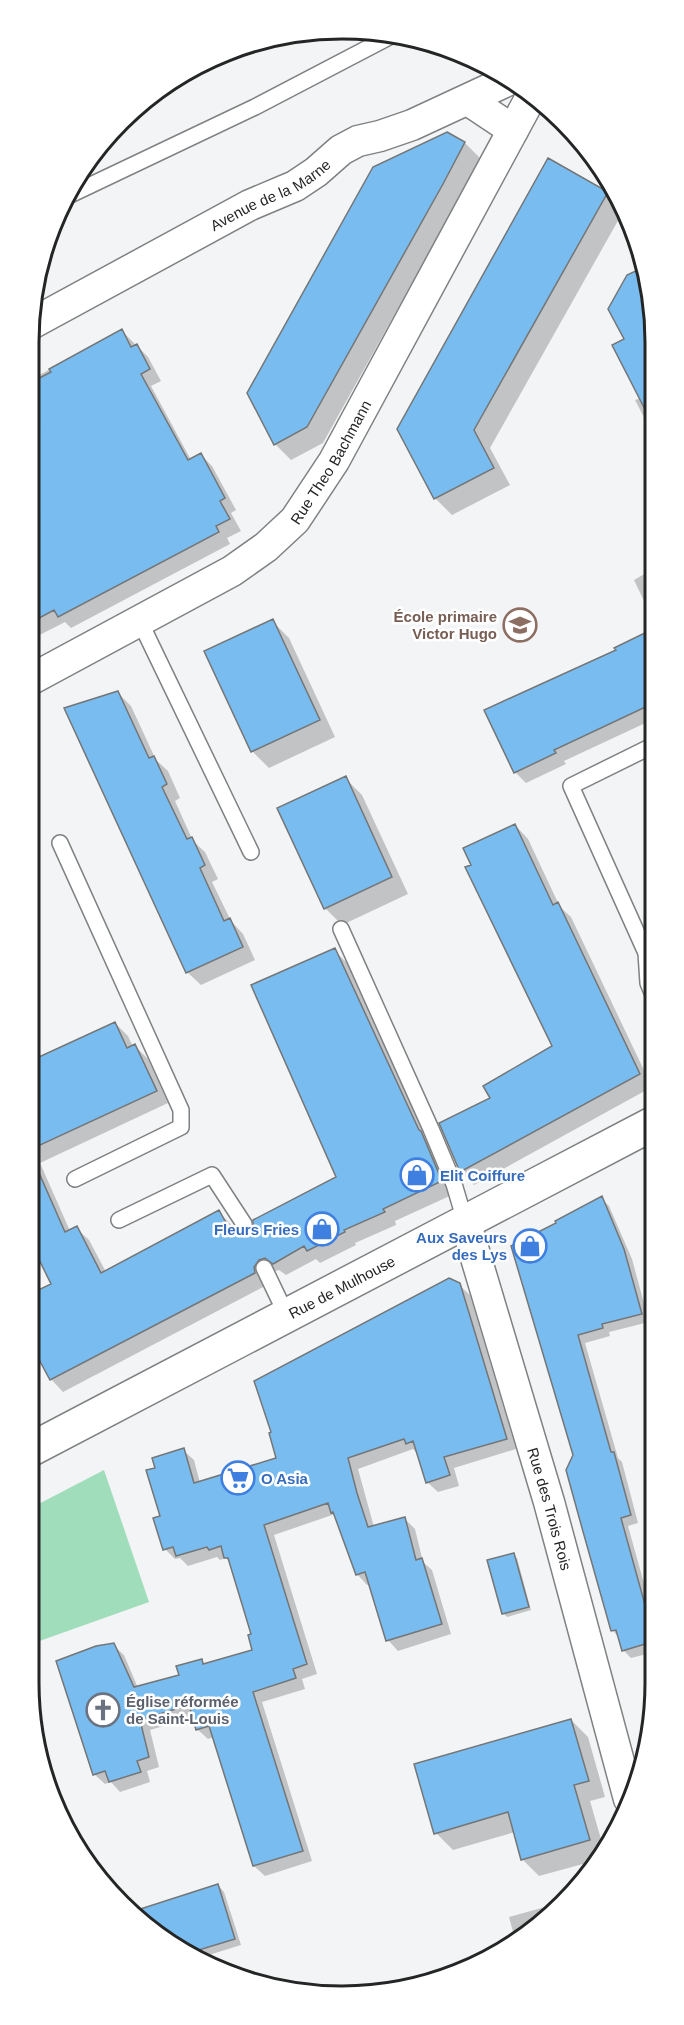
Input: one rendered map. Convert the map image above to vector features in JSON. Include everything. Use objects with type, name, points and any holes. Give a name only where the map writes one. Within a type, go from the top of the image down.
[{"type":"main road","name":"Rue de Mulhouse","points":[[39,1445],[645,1128]]},
{"type":"street","name":"Avenue de la Marne","points":[[40,319],[250,205],[295,186],[316,172],[341,150],[358,141],[412,125],[501,84]]},
{"type":"street","points":[[468,100],[513,130]]},
{"type":"street","name":"Rue Theo Bachmann","points":[[39,675],[232,571],[266,547],[296,520],[334,461],[528,103]]},
{"type":"street","name":"Rue des Trois Rois","points":[[465,1221],[549,1502],[626,1788]]},
{"type":"lane","points":[[80,190],[255,107],[380,42]]},
{"type":"lane","points":[[141,620],[251,852]]},
{"type":"lane","points":[[645,749],[571,786],[645,951]]},
{"type":"lane","points":[[60,843],[181,1110],[181,1126],[75,1179]]},
{"type":"lane","points":[[341,929],[431,1129],[454,1184],[465,1221]]},
{"type":"lane","points":[[119,1220],[212,1175],[244,1224]]},
{"type":"lane","points":[[264,1268],[287,1316]]},
{"type":"green space","points":[[104,1470],[149,1602],[39,1641],[39,1504]]},
{"type":"building","points":[[447,132],[465,142],[443,184],[307,427],[274,445],[247,393],[373,167]]},
{"type":"building","points":[[548,158],[603,189],[606,195],[474,430],[494,468],[434,499],[397,429]]},
{"type":"building","points":[[636,271],[642,302],[645,342],[645,409],[612,345],[624,339],[608,309],[627,275]]},
{"type":"building","points":[[122,329],[131,347],[137,344],[150,369],[141,374],[188,460],[201,453],[225,498],[220,501],[230,519],[216,526],[219,532],[58,617],[54,610],[39,618],[39,378],[51,372],[49,369]]},
{"type":"building","points":[[273,619],[320,720],[251,752],[204,651]]},
{"type":"building","points":[[645,633],[645,707],[554,750],[556,753],[514,773],[484,710],[616,650],[614,648]]},
{"type":"building","points":[[118,691],[149,758],[154,756],[167,784],[162,787],[187,839],[192,837],[205,865],[200,868],[224,921],[230,918],[243,947],[186,973],[64,708]]},
{"type":"building","points":[[346,776],[392,877],[324,909],[277,808]]},
{"type":"building","points":[[515,824],[553,905],[558,902],[640,1074],[460,1172],[439,1123],[490,1098],[483,1086],[552,1046],[465,867],[471,865],[463,848]]},
{"type":"building","points":[[335,948],[442,1181],[383,1209],[385,1212],[344,1230],[345,1232],[307,1251],[304,1246],[273,1264],[265,1258],[259,1260],[254,1267],[255,1273],[50,1380],[39,1360],[39,1290],[51,1284],[39,1259],[39,1173],[65,1232],[77,1226],[101,1273],[219,1210],[231,1232],[236,1229],[240,1233],[249,1232],[253,1228],[253,1220],[336,1177],[251,985]]},
{"type":"building","points":[[115,1022],[127,1048],[135,1044],[157,1091],[39,1145],[39,1057]]},
{"type":"building","points":[[602,1196],[624,1249],[642,1314],[602,1324],[603,1328],[578,1335],[631,1515],[621,1518],[645,1605],[645,1644],[622,1651],[616,1630],[611,1631],[566,1470],[573,1455],[511,1246],[556,1223],[555,1221]]},
{"type":"building","points":[[449,1278],[460,1283],[507,1439],[444,1457],[450,1475],[426,1483],[413,1441],[406,1444],[404,1439],[348,1458],[368,1527],[405,1517],[416,1560],[422,1558],[442,1624],[386,1641],[365,1572],[356,1575],[328,1503],[264,1525],[307,1664],[293,1669],[296,1678],[253,1692],[303,1851],[253,1866],[209,1726],[196,1730],[189,1705],[140,1720],[149,1757],[137,1761],[141,1772],[109,1782],[105,1771],[93,1775],[56,1661],[96,1646],[114,1643],[134,1687],[179,1675],[176,1666],[202,1659],[203,1664],[252,1650],[248,1635],[251,1634],[228,1558],[224,1558],[221,1546],[209,1550],[207,1547],[176,1556],[173,1547],[163,1550],[153,1518],[160,1516],[146,1470],[155,1468],[152,1458],[184,1448],[194,1483],[276,1458],[269,1433],[271,1432],[254,1381]]},
{"type":"building","points":[[514,1553],[529,1607],[502,1614],[487,1560]]},
{"type":"building","points":[[571,1719],[589,1781],[574,1785],[590,1840],[521,1860],[508,1812],[434,1834],[414,1764]]},
{"type":"building","points":[[218,1884],[235,1939],[199,1950],[174,1935],[140,1909]]},
{"type":"place","name":"École primaire Victor Hugo","points":[[520,625]]},
{"type":"place","name":"Elit Coiffure","points":[[417,1175]]},
{"type":"place","name":"Fleurs Fries","points":[[322,1229]]},
{"type":"place","name":"Aux Saveurs des Lys","points":[[530,1246]]},
{"type":"place","name":"O Asia","points":[[238,1478]]},
{"type":"place","name":"Église réformée de Saint-Louis","points":[[103,1710]]}]
